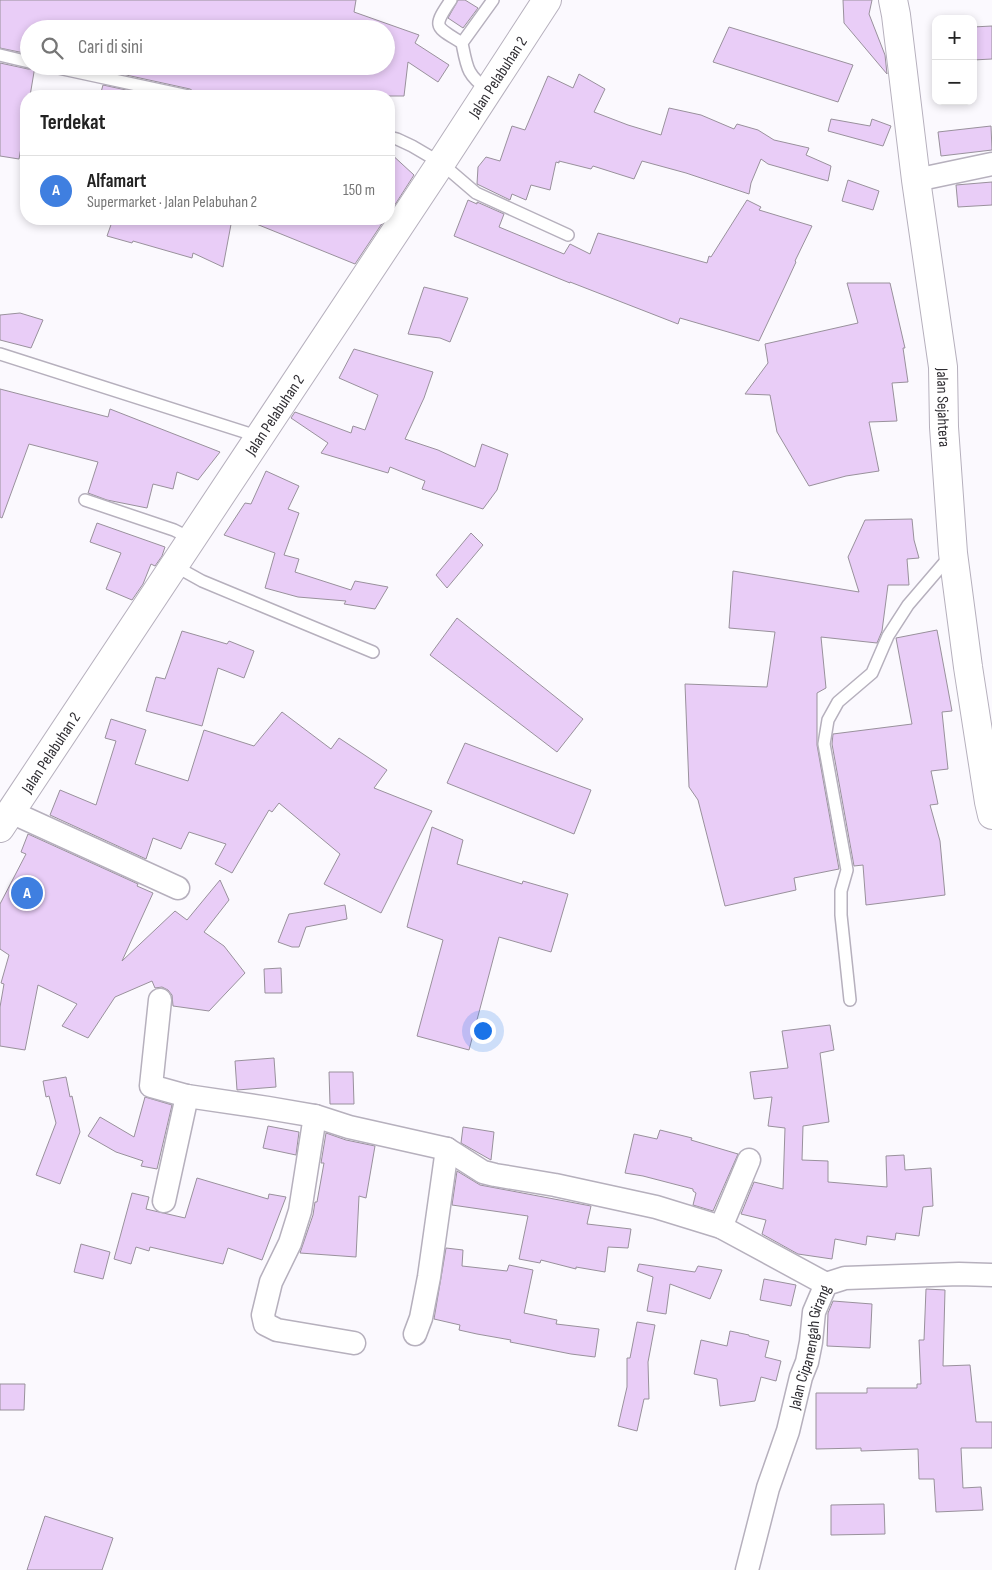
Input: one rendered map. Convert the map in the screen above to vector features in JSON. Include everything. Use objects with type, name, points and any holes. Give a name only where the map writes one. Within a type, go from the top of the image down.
[{"type":"main road","name":"Jalan Pelabuhan 2","points":[[5,820],[260,437],[547,0]]},
{"type":"main road","name":"Jalan Sejahtera","points":[[893,0],[942,367],[944,427],[953,553],[968,667],[992,815]]},
{"type":"street","points":[[916,180],[992,164]]},
{"type":"street","points":[[5,820],[178,888]]},
{"type":"street","points":[[160,1000],[151,1086],[186,1096],[315,1116],[349,1127],[447,1149],[483,1172],[496,1176],[555,1185],[656,1207],[721,1227],[826,1284]]},
{"type":"street","points":[[164,1201],[186,1096]]},
{"type":"street","points":[[315,1116],[300,1211],[290,1243],[271,1282],[263,1315],[265,1324],[278,1330],[354,1343]]},
{"type":"street","points":[[415,1334],[421,1318],[429,1278],[447,1149]]},
{"type":"street","points":[[721,1227],[750,1160]]},
{"type":"street","name":"Jalan Cipanengah Girang","points":[[746,1570],[768,1488],[788,1431],[807,1362],[814,1312],[826,1284],[845,1278],[959,1274],[992,1275]]},
{"type":"lane","points":[[452,0],[439,18],[439,26],[442,31],[462,43]]},
{"type":"lane","points":[[488,90],[474,80],[466,64],[462,43],[493,0]]},
{"type":"lane","points":[[0,55],[20,60]]},
{"type":"lane","points":[[91,75],[160,90]]},
{"type":"lane","points":[[395,138],[441,163],[476,193],[568,235]]},
{"type":"lane","points":[[0,354],[260,437]]},
{"type":"lane","points":[[85,500],[174,530],[192,539]]},
{"type":"lane","points":[[850,1000],[841,915],[842,891],[847,870],[824,744],[828,720],[838,702],[872,673],[888,636],[908,606],[953,553]]},
{"type":"lane","points":[[174,566],[202,581],[373,652]]},
{"type":"building","points":[[0,0],[356,0],[354,12],[377,20],[20,20],[20,52],[0,48]]},
{"type":"building","points":[[458,0],[465,0],[478,8],[463,28],[448,18]]},
{"type":"building","points":[[843,0],[872,0],[869,14],[885,55],[887,74],[844,23]]},
{"type":"building","points":[[992,26],[992,59],[977,60],[977,27]]},
{"type":"building","points":[[395,27],[419,35],[415,43],[449,65],[438,82],[408,62],[404,96],[395,96],[395,90],[190,89],[126,75],[395,75]]},
{"type":"building","points":[[729,27],[853,65],[838,102],[713,62]]},
{"type":"building","points":[[0,63],[20,67],[20,75],[34,75],[31,90],[20,90],[19,159],[0,156]]},
{"type":"building","points":[[579,74],[605,89],[594,112],[661,135],[669,108],[701,115],[734,129],[737,124],[758,130],[774,140],[809,148],[806,155],[831,166],[828,181],[768,164],[761,159],[751,183],[749,194],[686,173],[642,161],[634,179],[593,166],[591,169],[559,161],[559,163],[556,162],[550,190],[531,185],[526,200],[512,194],[510,200],[477,184],[478,167],[486,157],[500,161],[512,126],[525,130],[548,76],[573,88]]},
{"type":"building","points":[[103,85],[126,90],[102,90]]},
{"type":"building","points":[[831,119],[870,126],[872,119],[891,126],[883,146],[828,131]]},
{"type":"building","points":[[991,126],[992,150],[941,156],[938,132]]},
{"type":"building","points":[[395,158],[414,175],[395,205]]},
{"type":"building","points":[[848,180],[879,191],[873,210],[842,201]]},
{"type":"building","points":[[992,182],[992,205],[958,207],[956,185]]},
{"type":"building","points":[[468,200],[504,214],[499,227],[564,254],[570,244],[590,254],[598,233],[707,263],[709,256],[711,257],[747,200],[761,207],[759,210],[812,226],[759,341],[680,318],[678,324],[454,236]]},
{"type":"building","points":[[111,225],[231,225],[223,267],[193,253],[192,258],[133,241],[132,243],[107,236]]},
{"type":"building","points":[[259,225],[381,225],[355,264]]},
{"type":"building","points":[[847,283],[890,283],[905,348],[903,348],[908,382],[892,383],[897,421],[869,422],[879,471],[846,476],[809,486],[777,432],[770,395],[745,394],[768,363],[765,344],[858,323]]},
{"type":"building","points":[[424,287],[468,298],[450,342],[440,338],[408,334]]},
{"type":"building","points":[[20,313],[43,320],[31,348],[0,340],[0,315]]},
{"type":"building","points":[[354,349],[433,372],[424,398],[405,439],[438,450],[475,467],[482,444],[508,454],[497,490],[483,509],[422,489],[425,481],[390,467],[388,473],[321,453],[328,443],[291,418],[295,412],[351,433],[353,426],[365,430],[378,395],[339,378]]},
{"type":"building","points":[[0,389],[108,417],[110,409],[220,452],[198,480],[177,472],[173,489],[153,484],[147,508],[107,500],[88,493],[98,462],[29,444],[2,518],[0,517]]},
{"type":"building","points":[[266,471],[299,486],[288,509],[299,513],[284,555],[299,559],[295,572],[351,590],[355,581],[388,587],[375,609],[344,604],[346,601],[298,597],[265,588],[275,553],[224,535],[245,503],[251,504]]},
{"type":"building","points":[[912,519],[914,540],[919,558],[907,559],[909,585],[888,585],[882,631],[877,643],[821,637],[826,688],[817,693],[817,745],[839,869],[794,878],[796,890],[725,906],[698,800],[689,787],[685,684],[767,687],[775,632],[729,628],[733,571],[859,592],[848,557],[865,520]]},
{"type":"building","points":[[97,523],[165,547],[162,556],[155,566],[151,564],[143,584],[132,600],[106,589],[121,553],[90,542]]},
{"type":"building","points":[[471,533],[483,545],[447,588],[436,575]]},
{"type":"building","points":[[457,618],[583,719],[557,752],[430,655]]},
{"type":"building","points":[[937,630],[952,711],[942,712],[948,769],[931,771],[938,804],[930,805],[940,841],[945,895],[866,905],[863,865],[854,866],[832,744],[833,734],[912,724],[896,638]]},
{"type":"building","points":[[182,631],[227,644],[229,641],[254,651],[244,678],[218,668],[202,726],[146,711],[156,677],[165,679]]},
{"type":"building","points":[[282,712],[331,749],[339,738],[387,770],[374,788],[432,811],[381,913],[324,884],[340,854],[279,803],[272,812],[269,810],[232,873],[215,864],[226,844],[189,832],[181,849],[153,838],[146,859],[50,815],[60,790],[96,805],[116,741],[105,738],[111,719],[146,730],[135,764],[188,781],[204,730],[254,746]]},
{"type":"building","points":[[465,743],[591,790],[574,834],[447,783]]},
{"type":"building","points":[[432,827],[463,840],[457,864],[522,884],[523,881],[568,894],[551,952],[499,937],[469,1050],[417,1036],[443,940],[407,927]]},
{"type":"building","points":[[28,834],[138,884],[137,886],[153,893],[122,961],[175,911],[187,920],[220,880],[229,900],[204,932],[224,946],[245,973],[209,1011],[173,1006],[172,995],[168,990],[162,987],[155,988],[152,981],[115,997],[88,1038],[62,1026],[77,1004],[38,985],[25,1050],[0,1046],[0,1007],[4,984],[1,983],[9,955],[0,949],[0,904],[26,854],[21,852]]},
{"type":"building","points":[[345,905],[347,919],[306,927],[299,947],[292,947],[278,942],[289,914]]},
{"type":"building","points":[[281,968],[282,993],[265,993],[264,969]]},
{"type":"building","points":[[830,1025],[834,1050],[820,1053],[829,1122],[803,1126],[802,1160],[828,1161],[828,1182],[887,1187],[886,1156],[904,1155],[905,1170],[931,1168],[933,1206],[923,1207],[919,1236],[896,1233],[895,1240],[867,1236],[866,1245],[835,1239],[832,1259],[798,1254],[762,1234],[766,1220],[741,1214],[754,1182],[783,1189],[785,1128],[768,1126],[772,1097],[754,1099],[750,1072],[788,1068],[782,1031]]},
{"type":"building","points":[[274,1058],[276,1087],[237,1090],[235,1061]]},
{"type":"building","points":[[329,1072],[353,1072],[354,1104],[330,1104]]},
{"type":"building","points":[[66,1077],[80,1132],[60,1184],[36,1175],[56,1123],[49,1096],[46,1097],[43,1081]]},
{"type":"building","points":[[145,1097],[172,1105],[157,1169],[141,1166],[143,1161],[116,1152],[88,1136],[100,1117],[134,1137]]},
{"type":"building","points":[[268,1126],[299,1132],[296,1155],[263,1148]]},
{"type":"building","points":[[463,1127],[494,1132],[491,1160],[461,1143]]},
{"type":"building","points":[[660,1130],[692,1138],[691,1140],[738,1154],[713,1211],[693,1205],[696,1193],[693,1189],[625,1173],[634,1134],[657,1139]]},
{"type":"building","points":[[326,1133],[346,1140],[375,1146],[366,1198],[359,1196],[356,1257],[300,1253],[313,1215],[315,1202],[317,1202],[324,1163],[321,1163]]},
{"type":"building","points":[[457,1171],[480,1185],[591,1206],[587,1224],[631,1229],[628,1248],[608,1247],[605,1272],[576,1267],[576,1269],[541,1260],[540,1263],[519,1259],[528,1216],[452,1205]]},
{"type":"building","points":[[197,1178],[268,1199],[269,1194],[286,1197],[262,1260],[228,1248],[223,1264],[150,1247],[149,1251],[136,1247],[131,1264],[114,1259],[132,1193],[149,1197],[146,1209],[185,1218]]},
{"type":"building","points":[[81,1244],[110,1252],[103,1279],[74,1272]]},
{"type":"building","points":[[446,1248],[463,1250],[462,1266],[507,1271],[509,1265],[533,1270],[524,1313],[557,1320],[556,1324],[599,1329],[595,1357],[510,1342],[511,1340],[459,1330],[460,1325],[434,1319]]},
{"type":"building","points":[[639,1264],[695,1272],[698,1266],[722,1270],[710,1299],[670,1284],[666,1314],[647,1311],[653,1277],[637,1271]]},
{"type":"building","points":[[764,1279],[796,1285],[791,1306],[760,1300]]},
{"type":"building","points":[[926,1289],[945,1290],[943,1366],[970,1365],[976,1422],[992,1422],[992,1448],[961,1448],[963,1488],[981,1487],[983,1510],[936,1512],[934,1479],[919,1479],[918,1449],[861,1451],[861,1448],[816,1449],[816,1393],[867,1393],[867,1388],[917,1388],[917,1384],[921,1384],[919,1340],[924,1340]]},
{"type":"building","points":[[833,1301],[872,1304],[870,1348],[827,1346],[828,1313]]},
{"type":"building","points":[[637,1322],[655,1325],[648,1362],[649,1399],[644,1399],[637,1431],[618,1426],[627,1387],[627,1358],[630,1358]]},
{"type":"building","points":[[730,1331],[769,1341],[765,1357],[781,1361],[776,1381],[761,1377],[755,1401],[720,1406],[717,1379],[694,1374],[701,1340],[727,1346]]},
{"type":"building","points":[[0,1384],[25,1384],[24,1410],[0,1410]]},
{"type":"building","points":[[884,1504],[885,1534],[831,1535],[831,1505]]},
{"type":"building","points":[[45,1516],[113,1538],[102,1570],[27,1570]]},
{"type":"place","name":"Alfamart","points":[[27,893]]}]
